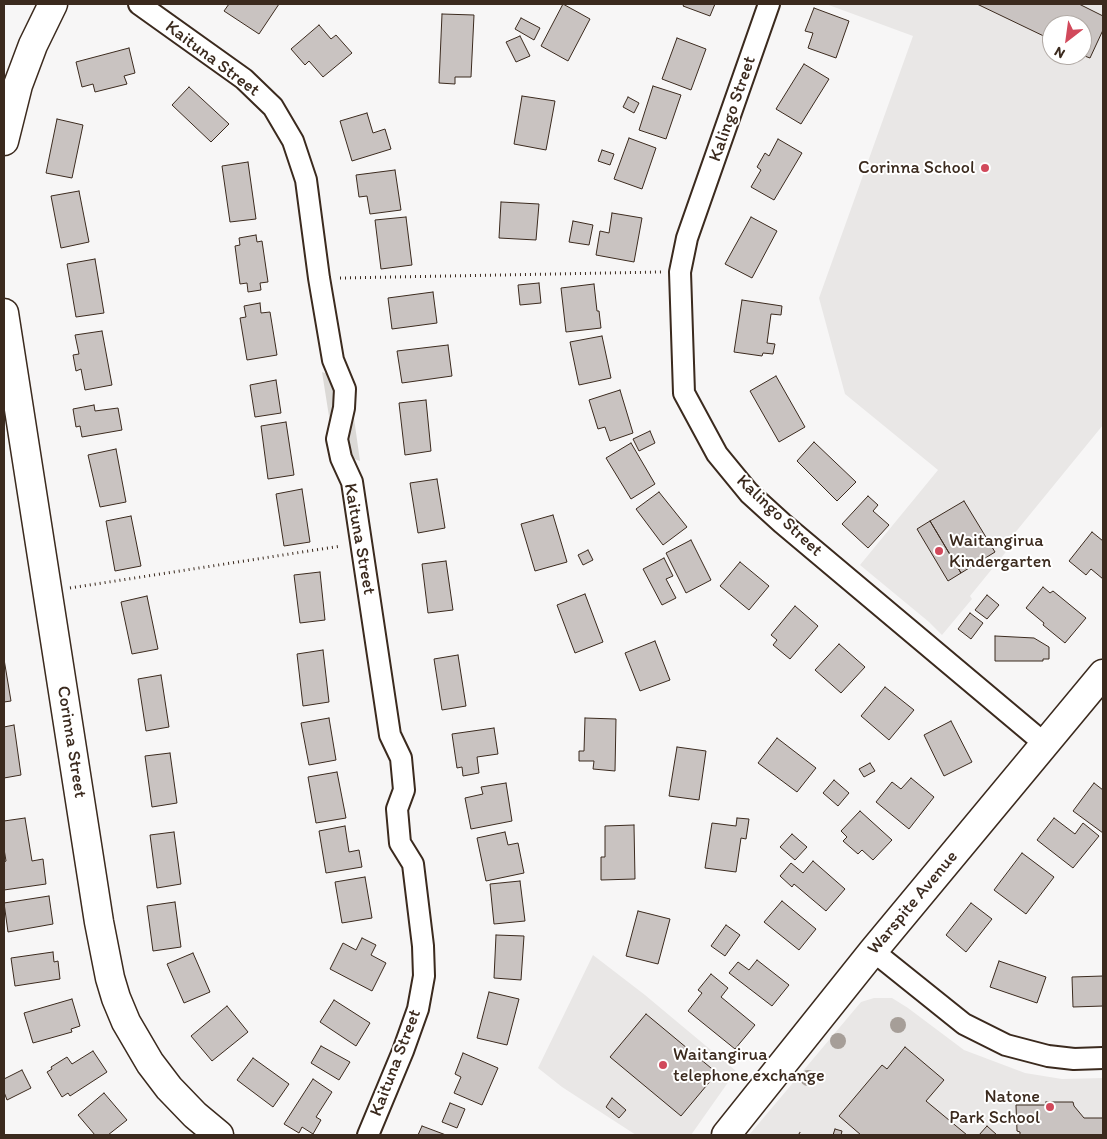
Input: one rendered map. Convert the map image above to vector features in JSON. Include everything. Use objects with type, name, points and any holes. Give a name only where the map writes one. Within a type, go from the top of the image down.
[{"type":"street","points":[[4,141],[18,85],[33,45],[53,4]]},
{"type":"street","name":"Kaituna Street","points":[[139,4],[244,79],[273,107],[293,141],[306,180],[319,278],[334,360],[345,389],[344,408],[338,439],[341,458],[352,482],[390,736],[401,758],[404,790],[397,809],[400,843],[413,864],[423,946],[424,976],[418,1009],[403,1051],[368,1135]]},
{"type":"street","name":"Kalingo Street","points":[[769,4],[687,238],[680,272],[684,393],[717,454],[749,494],[1045,744]]},
{"type":"street","name":"Corinna Street","points":[[4,313],[103,946],[116,998],[126,1022],[150,1063],[169,1088],[195,1115],[219,1135]]},
{"type":"street","name":"Warspite Avenue","points":[[726,1135],[873,951],[1103,674]]},
{"type":"street","points":[[873,951],[964,1024],[997,1041],[1048,1056],[1074,1059],[1103,1058]]},
{"type":"path","points":[[319,278],[680,272]]},
{"type":"path","points":[[48,591],[361,542]]},
{"type":"shaded area","name":"Corinna School","points":[[826,4],[1103,4],[1103,425],[1014,534],[1018,537],[970,596],[972,599],[942,635],[860,565],[938,470],[845,394],[819,298],[913,36]]},
{"type":"shaded area","points":[[322,372],[330,375],[339,390],[331,429]]},
{"type":"shaded area","points":[[353,411],[360,461],[348,457],[345,448]]},
{"type":"shaded area","points":[[593,955],[645,995],[736,1071],[691,1135],[636,1135],[562,1087],[538,1068]]},
{"type":"shaded area","points":[[874,998],[892,998],[964,1050],[1025,1073],[1062,1079],[1103,1078],[1103,1135],[749,1135],[861,1002]]},
{"type":"building","points":[[229,4],[279,4],[259,34],[224,11]]},
{"type":"building","points":[[563,4],[590,19],[568,61],[541,46]]},
{"type":"building","points":[[684,4],[715,4],[710,16],[683,6]]},
{"type":"building","points":[[977,4],[1079,4],[1103,16],[1103,30],[1092,54],[1092,15],[1042,15],[1042,35]]},
{"type":"building","points":[[814,8],[849,21],[836,58],[808,48],[813,33],[805,31]]},
{"type":"building","points":[[442,14],[474,15],[471,77],[455,77],[455,84],[439,83]]},
{"type":"building","points":[[521,18],[540,28],[534,40],[515,29]]},
{"type":"building","points":[[319,25],[331,39],[336,35],[352,53],[323,77],[309,61],[305,65],[291,49]]},
{"type":"building","points":[[520,36],[530,56],[516,62],[506,42]]},
{"type":"building","points":[[677,38],[706,49],[691,90],[662,79]]},
{"type":"building","points":[[129,48],[135,73],[124,76],[127,84],[95,92],[93,84],[82,87],[76,62]]},
{"type":"building","points":[[804,64],[829,79],[801,124],[776,109]]},
{"type":"building","points":[[653,86],[681,95],[666,139],[639,130]]},
{"type":"building","points":[[189,87],[229,124],[211,142],[172,105]]},
{"type":"building","points":[[522,96],[555,101],[546,150],[514,144]]},
{"type":"building","points":[[628,97],[639,103],[634,113],[623,107]]},
{"type":"building","points":[[367,113],[373,133],[385,129],[391,149],[352,161],[340,121]]},
{"type":"building","points":[[57,119],[83,125],[72,178],[46,173]]},
{"type":"building","points":[[629,138],[656,148],[642,189],[614,179]]},
{"type":"building","points":[[778,139],[802,153],[774,200],[751,187],[761,170],[757,167],[765,153],[769,156]]},
{"type":"building","points":[[602,150],[614,154],[610,165],[598,161]]},
{"type":"building","points":[[248,162],[256,219],[230,222],[222,166]]},
{"type":"building","points":[[395,170],[401,210],[370,214],[367,196],[359,197],[356,175]]},
{"type":"building","points":[[79,191],[89,242],[61,248],[51,196]]},
{"type":"building","points":[[501,202],[539,204],[536,240],[499,238]]},
{"type":"building","points":[[612,213],[642,218],[634,262],[596,255],[600,231],[609,233]]},
{"type":"building","points":[[406,217],[412,265],[381,269],[375,220]]},
{"type":"building","points":[[751,217],[777,231],[752,278],[725,264]]},
{"type":"building","points":[[573,221],[593,225],[589,245],[569,242]]},
{"type":"building","points":[[256,235],[257,242],[262,241],[268,282],[260,283],[261,290],[248,292],[247,283],[240,284],[235,246],[240,245],[239,238]]},
{"type":"building","points":[[95,259],[104,313],[76,317],[67,264]]},
{"type":"building","points":[[539,283],[541,303],[520,305],[518,285]]},
{"type":"building","points":[[594,284],[601,328],[566,332],[561,288]]},
{"type":"building","points":[[433,292],[437,323],[392,329],[388,298]]},
{"type":"building","points":[[742,300],[782,306],[781,315],[771,314],[767,343],[775,344],[773,354],[763,353],[762,356],[734,352]]},
{"type":"building","points":[[260,303],[261,313],[270,312],[277,355],[247,360],[240,318],[246,317],[244,306]]},
{"type":"building","points":[[102,331],[112,385],[85,390],[81,369],[76,371],[73,355],[79,354],[75,335]]},
{"type":"building","points":[[602,336],[611,378],[579,385],[570,342]]},
{"type":"building","points":[[448,345],[452,376],[402,383],[397,351]]},
{"type":"building","points":[[776,376],[805,427],[779,442],[750,391]]},
{"type":"building","points":[[276,380],[281,413],[255,417],[250,385]]},
{"type":"building","points":[[620,390],[633,433],[610,441],[605,427],[598,429],[589,400]]},
{"type":"building","points":[[426,400],[431,451],[405,455],[399,403]]},
{"type":"building","points":[[94,405],[95,411],[118,408],[122,430],[82,437],[80,426],[76,427],[73,409]]},
{"type":"building","points":[[286,422],[294,475],[268,479],[261,426]]},
{"type":"building","points":[[650,431],[655,443],[639,451],[633,439]]},
{"type":"building","points":[[814,442],[856,482],[837,501],[797,461]]},
{"type":"building","points":[[631,443],[655,484],[631,499],[606,458]]},
{"type":"building","points":[[116,449],[126,502],[100,507],[88,455]]},
{"type":"building","points":[[437,479],[445,528],[418,533],[410,483]]},
{"type":"building","points":[[302,489],[310,542],[284,546],[276,494]]},
{"type":"building","points":[[659,492],[687,527],[663,545],[636,509]]},
{"type":"building","points":[[868,496],[878,505],[873,511],[889,525],[868,548],[842,524]]},
{"type":"building","points":[[964,501],[995,552],[961,573],[930,521]]},
{"type":"building","points":[[553,515],[567,562],[535,571],[521,524]]},
{"type":"building","points":[[131,516],[141,566],[115,571],[106,521]]},
{"type":"building","points":[[930,521],[961,573],[948,581],[917,529]]},
{"type":"building","points":[[1092,532],[1103,541],[1103,579],[1091,569],[1086,575],[1069,561]]},
{"type":"building","points":[[691,540],[711,580],[686,593],[666,553]]},
{"type":"building","points":[[588,550],[593,560],[583,565],[578,555]]},
{"type":"building","points":[[664,558],[673,576],[666,579],[676,598],[662,605],[643,569]]},
{"type":"building","points":[[446,561],[453,610],[428,613],[422,564]]},
{"type":"building","points":[[740,562],[769,586],[749,610],[720,586]]},
{"type":"building","points":[[320,572],[325,620],[300,623],[294,575]]},
{"type":"building","points":[[1043,587],[1050,593],[1053,591],[1086,618],[1065,643],[1026,608]]},
{"type":"building","points":[[585,594],[603,642],[575,653],[557,605]]},
{"type":"building","points":[[987,595],[999,605],[987,619],[975,610]]},
{"type":"building","points":[[147,596],[158,649],[132,654],[121,602]]},
{"type":"building","points":[[795,606],[818,626],[790,659],[773,645],[777,640],[771,635]]},
{"type":"building","points":[[970,613],[983,623],[971,639],[958,629]]},
{"type":"building","points":[[995,636],[1034,638],[1049,647],[1049,659],[1043,659],[1043,661],[995,661]]},
{"type":"building","points":[[655,641],[670,680],[640,691],[625,653]]},
{"type":"building","points":[[839,644],[865,667],[841,693],[815,670]]},
{"type":"building","points":[[323,650],[329,702],[303,706],[297,654]]},
{"type":"building","points":[[458,655],[466,706],[442,710],[434,659]]},
{"type":"building","points":[[4,659],[11,701],[4,702]]},
{"type":"building","points":[[161,675],[169,727],[146,731],[138,679]]},
{"type":"building","points":[[885,687],[914,710],[889,740],[861,716]]},
{"type":"building","points":[[329,718],[336,760],[309,765],[301,723]]},
{"type":"building","points":[[585,718],[616,719],[615,771],[593,769],[594,761],[579,761],[579,751],[584,751]]},
{"type":"building","points":[[951,721],[972,762],[944,776],[924,735]]},
{"type":"building","points":[[14,725],[21,775],[4,778],[4,727]]},
{"type":"building","points":[[494,728],[498,754],[477,757],[479,773],[463,776],[462,767],[457,768],[452,734]]},
{"type":"building","points":[[777,738],[816,768],[797,792],[758,763]]},
{"type":"building","points":[[677,747],[706,751],[699,800],[669,796]]},
{"type":"building","points":[[170,753],[177,803],[152,807],[145,756]]},
{"type":"building","points":[[870,763],[875,771],[864,777],[859,769]]},
{"type":"building","points":[[337,772],[346,818],[316,823],[308,777]]},
{"type":"building","points":[[911,778],[934,797],[909,829],[876,802],[892,782],[901,789]]},
{"type":"building","points":[[834,780],[849,793],[838,806],[823,793]]},
{"type":"building","points":[[506,783],[512,821],[471,829],[465,798],[483,794],[481,787]]},
{"type":"building","points":[[1094,783],[1103,790],[1103,833],[1073,811]]},
{"type":"building","points":[[860,811],[892,840],[873,860],[862,850],[858,854],[843,841],[847,837],[841,831]]},
{"type":"building","points":[[25,818],[32,861],[43,859],[46,884],[4,890],[4,862],[6,861],[4,821]]},
{"type":"building","points":[[737,818],[749,819],[746,839],[741,838],[736,872],[705,868],[712,823],[736,826]]},
{"type":"building","points":[[1054,818],[1075,834],[1083,823],[1099,836],[1073,868],[1037,840]]},
{"type":"building","points":[[634,825],[635,879],[601,880],[601,857],[605,857],[605,826]]},
{"type":"building","points":[[345,826],[349,852],[359,850],[362,867],[326,873],[319,831]]},
{"type":"building","points":[[174,832],[181,884],[157,888],[150,835]]},
{"type":"building","points":[[505,832],[508,845],[518,843],[524,873],[486,881],[477,838]]},
{"type":"building","points":[[792,834],[807,847],[795,860],[780,847]]},
{"type":"building","points":[[1022,853],[1054,877],[1026,914],[994,890]]},
{"type":"building","points":[[813,861],[845,889],[826,911],[794,884],[792,887],[780,876],[791,863],[803,873]]},
{"type":"building","points":[[365,877],[372,918],[342,923],[335,882]]},
{"type":"building","points":[[520,881],[525,921],[494,924],[490,884]]},
{"type":"building","points":[[49,896],[53,924],[8,932],[4,903]]},
{"type":"building","points":[[782,901],[816,929],[799,950],[764,922]]},
{"type":"building","points":[[175,902],[181,947],[153,951],[147,906]]},
{"type":"building","points":[[971,903],[992,919],[966,952],[946,935]]},
{"type":"building","points":[[638,911],[670,919],[658,964],[626,956]]},
{"type":"building","points":[[726,925],[740,935],[725,956],[711,946]]},
{"type":"building","points":[[496,935],[524,936],[521,980],[494,978]]},
{"type":"building","points":[[362,938],[376,945],[371,955],[386,963],[372,991],[330,969],[343,943],[356,950]]},
{"type":"building","points":[[53,952],[54,962],[58,961],[60,979],[15,986],[11,958]]},
{"type":"building","points":[[193,953],[210,992],[184,1003],[167,964]]},
{"type":"building","points":[[757,960],[789,985],[772,1006],[729,973],[738,962],[749,970]]},
{"type":"building","points":[[999,961],[1046,977],[1037,1003],[990,987]]},
{"type":"building","points":[[711,974],[728,988],[721,997],[755,1025],[735,1049],[688,1011],[702,993],[698,990]]},
{"type":"building","points":[[1103,976],[1103,1006],[1073,1007],[1072,977]]},
{"type":"building","points":[[489,992],[519,999],[507,1045],[477,1038]]},
{"type":"building","points":[[72,999],[80,1026],[71,1029],[72,1032],[33,1043],[24,1013]]},
{"type":"building","points":[[334,1000],[370,1023],[356,1046],[320,1022]]},
{"type":"building","points":[[227,1006],[248,1032],[212,1061],[191,1036]]},
{"type":"building","name":"Waitangirua telephone exchange","points":[[646,1014],[717,1073],[681,1116],[610,1057]]},
{"type":"building","points":[[321,1046],[350,1062],[339,1080],[311,1063]]},
{"type":"building","points":[[905,1047],[944,1080],[926,1101],[967,1135],[861,1135],[839,1116],[882,1065],[887,1069]]},
{"type":"building","points":[[93,1051],[107,1072],[70,1096],[68,1093],[62,1097],[47,1072],[52,1069],[51,1067],[67,1057],[72,1064]]},
{"type":"building","points":[[463,1053],[498,1068],[482,1105],[454,1093],[461,1077],[455,1074]]},
{"type":"building","points":[[253,1058],[289,1084],[273,1107],[237,1080]]},
{"type":"building","points":[[22,1070],[31,1088],[7,1100],[4,1092],[4,1079]]},
{"type":"building","points":[[313,1079],[332,1092],[316,1117],[321,1120],[313,1134],[302,1127],[299,1133],[284,1124]]},
{"type":"building","points":[[104,1093],[127,1120],[108,1135],[95,1135],[78,1115]]},
{"type":"building","points":[[612,1098],[626,1110],[619,1118],[606,1107]]},
{"type":"building","points":[[1046,1102],[1073,1102],[1084,1118],[1103,1118],[1103,1135],[1020,1135],[1020,1132],[1017,1131],[1016,1105],[1046,1105]]},
{"type":"building","points":[[450,1103],[465,1109],[457,1128],[442,1122]]},
{"type":"building","points":[[422,1126],[446,1135],[418,1135]]},
{"type":"building","points":[[987,1126],[997,1135],[979,1135]]},
{"type":"building","points":[[835,1129],[842,1131],[841,1135],[833,1135]]},
{"type":"place","name":"Corinna School","points":[[985,168]]},
{"type":"place","name":"Waitangirua Kindergarten","points":[[939,551]]},
{"type":"place","name":"Waitangirua telephone exchange","points":[[663,1065]]},
{"type":"place","name":"Natone Park School","points":[[1050,1107]]}]
